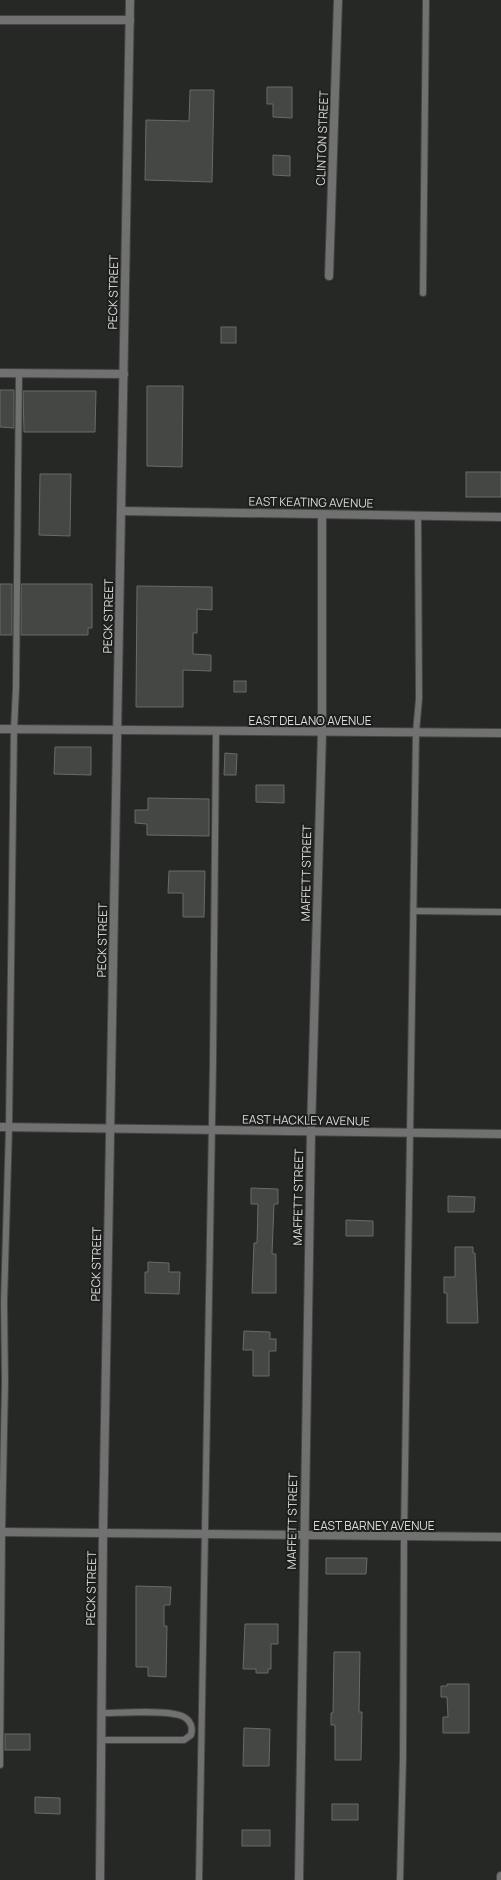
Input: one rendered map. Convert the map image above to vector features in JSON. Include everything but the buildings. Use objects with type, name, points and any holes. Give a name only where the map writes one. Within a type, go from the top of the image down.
[{"type":"street","name":"PECK STREET","points":[[100,1880],[103,1533],[119,730],[121,511],[130,0]]},
{"type":"street","name":"CLINTON STREET","points":[[329,276],[338,0]]},
{"type":"street","points":[[0,20],[130,20]]},
{"type":"street","points":[[0,373],[124,374]]},
{"type":"street","name":"EAST KEATING AVENUE","points":[[121,511],[501,518]]},
{"type":"street","name":"MAFFETT STREET","points":[[299,1880],[311,1132],[322,732],[322,515]]},
{"type":"street","name":"EAST DELANO AVENUE","points":[[0,729],[501,733]]},
{"type":"street","name":"EAST HACKLEY AVENUE","points":[[0,1127],[501,1134]]},
{"type":"street","name":"EAST BARNEY AVENUE","points":[[1,1532],[501,1538]]},
{"type":"lane","points":[[423,293],[426,0]]},
{"type":"lane","points":[[0,1765],[1,1532],[4,1478],[4,1302],[9,1127],[19,373]]},
{"type":"lane","points":[[400,1880],[404,1757],[404,1537],[416,732],[419,699],[418,516]]},
{"type":"lane","points":[[199,1880],[212,1131],[216,731]]},
{"type":"lane","points":[[414,911],[501,912]]},
{"type":"lane","points":[[101,1713],[170,1714],[184,1716],[190,1722],[192,1729],[191,1735],[184,1740],[101,1740]]}]
